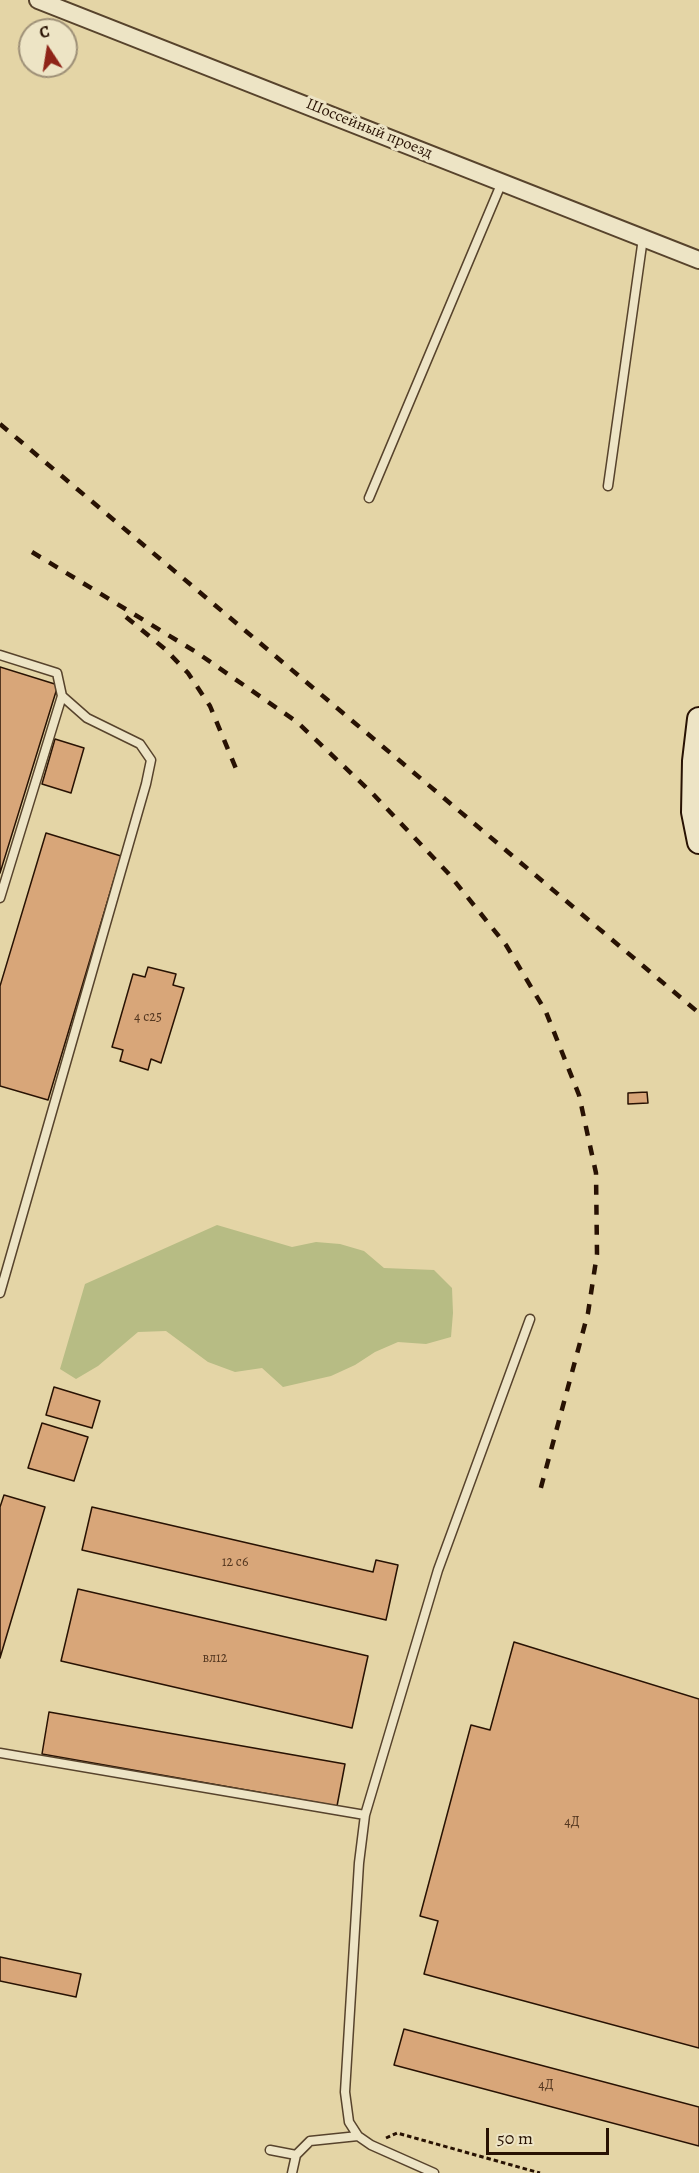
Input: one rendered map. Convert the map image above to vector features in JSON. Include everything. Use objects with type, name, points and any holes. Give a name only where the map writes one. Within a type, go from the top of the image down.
[{"type":"main road","points":[[699,719],[694,762],[693,812],[699,842]]},
{"type":"street","name":"Шоссейный проезд","points":[[38,0],[699,260]]},
{"type":"lane","points":[[369,498],[502,182]]},
{"type":"lane","points":[[608,486],[643,238]]},
{"type":"lane","points":[[0,655],[57,673],[62,696],[0,898]]},
{"type":"lane","points":[[0,1293],[143,795],[151,760],[140,744],[87,718],[62,696]]},
{"type":"lane","points":[[434,2173],[371,2145],[358,2136],[349,2122],[345,2092],[359,1863],[365,1815],[438,1569],[530,1319]]},
{"type":"lane","points":[[0,1753],[365,1815]]},
{"type":"lane","points":[[292,2173],[296,2155],[310,2141],[358,2136]]},
{"type":"lane","points":[[270,2150],[296,2155]]},
{"type":"path","points":[[371,2145],[397,2133],[540,2173]]},
{"type":"green space","points":[[217,1225],[292,1247],[316,1242],[340,1244],[364,1251],[384,1268],[434,1270],[452,1288],[451,1337],[426,1344],[398,1342],[331,1376],[283,1387],[262,1368],[235,1372],[208,1362],[166,1331],[138,1332],[98,1366],[76,1379],[60,1369],[85,1284]]},
{"type":"building","points":[[0,667],[58,685],[0,873]]},
{"type":"building","points":[[55,739],[84,748],[71,793],[42,784]]},
{"type":"building","points":[[46,833],[121,856],[48,1100],[0,1086],[0,986]]},
{"type":"building","points":[[148,967],[176,974],[173,985],[184,988],[161,1063],[151,1059],[148,1070],[120,1061],[123,1050],[112,1047],[133,974],[145,977]]},
{"type":"building","points":[[647,1092],[648,1103],[628,1104],[628,1093]]},
{"type":"building","points":[[54,1387],[100,1401],[92,1428],[46,1415]]},
{"type":"building","points":[[42,1423],[88,1437],[74,1481],[28,1468]]},
{"type":"building","points":[[4,1495],[45,1507],[0,1658],[0,1507]]},
{"type":"building","points":[[92,1507],[373,1572],[376,1560],[398,1565],[386,1620],[82,1550]]},
{"type":"building","points":[[78,1589],[368,1656],[352,1728],[61,1661]]},
{"type":"building","points":[[514,1642],[699,1699],[699,2048],[424,1974],[438,1921],[420,1916],[471,1725],[490,1730]]},
{"type":"building","points":[[49,1712],[345,1764],[337,1806],[42,1754]]},
{"type":"building","points":[[0,1957],[81,1974],[76,1997],[0,1981]]},
{"type":"building","points":[[404,2029],[699,2107],[699,2146],[394,2065]]},
{"type":"railway","points":[[0,424],[699,1013]]},
{"type":"railway","points":[[32,552],[196,652],[297,722],[373,794],[448,873],[506,945],[546,1012],[579,1095],[596,1173],[597,1254],[588,1313],[540,1491]]},
{"type":"railway","points":[[126,617],[165,649],[188,673],[210,706],[237,771]]}]
